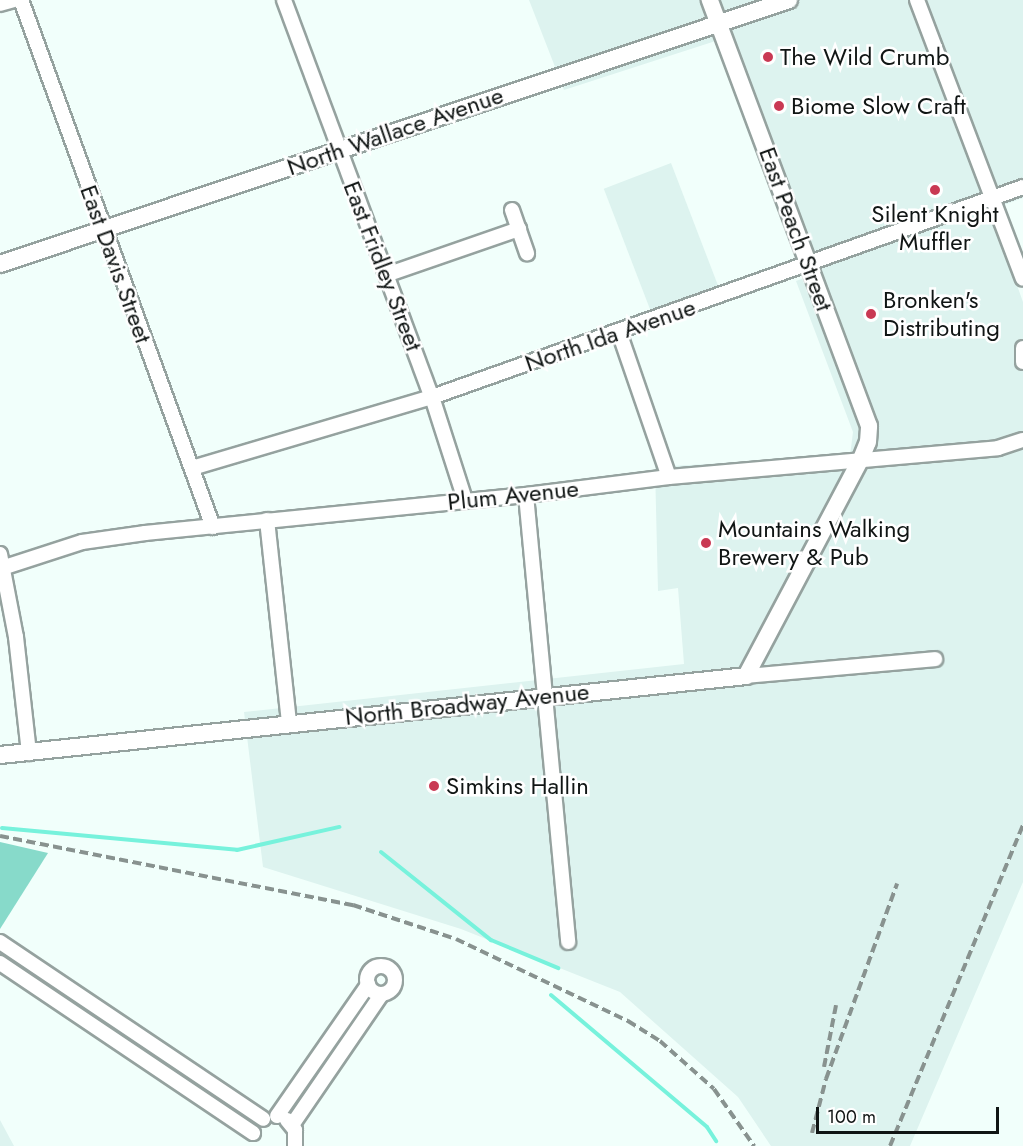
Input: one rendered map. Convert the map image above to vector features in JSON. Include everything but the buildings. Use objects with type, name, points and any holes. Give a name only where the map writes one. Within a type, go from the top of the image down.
[{"type":"street","points":[[0,4],[14,0]]},
{"type":"street","name":"East Davis Street","points":[[21,0],[103,230],[213,526]]},
{"type":"street","name":"East Fridley Street","points":[[284,0],[432,397],[465,500]]},
{"type":"street","name":"East Peach Street","points":[[710,0],[869,426],[868,442],[861,459],[746,676]]},
{"type":"street","name":"North Wallace Avenue","points":[[0,264],[789,0]]},
{"type":"street","points":[[917,0],[1023,279]]},
{"type":"street","name":"North Ida Avenue","points":[[192,468],[432,397],[809,265],[1023,187]]},
{"type":"street","points":[[512,210],[527,253]]},
{"type":"street","points":[[386,275],[519,229]]},
{"type":"street","points":[[619,332],[669,477]]},
{"type":"street","points":[[1023,348],[1023,362]]},
{"type":"street","name":"Plum Avenue","points":[[2,561],[82,542],[213,526],[526,495],[669,477],[998,448],[1023,440]]},
{"type":"street","points":[[526,495],[568,942]]},
{"type":"street","points":[[267,520],[289,723]]},
{"type":"street","points":[[2,561],[29,753]]},
{"type":"street","name":"North Broadway Avenue","points":[[0,755],[545,696],[935,659]]},
{"type":"street","points":[[0,942],[270,1118],[292,1125]]},
{"type":"street","points":[[0,963],[254,1140],[368,984],[374,968],[383,966],[392,970],[396,984],[390,992],[381,995],[292,1125]]},
{"type":"street","points":[[368,984],[381,995]]},
{"type":"street","points":[[292,1125],[298,1145]]},
{"type":"shaded area","points":[[529,0],[1023,0],[1023,198],[990,210],[1023,302],[1023,882],[910,1146],[771,1146],[738,1097],[620,992],[461,929],[263,867],[244,712],[684,664],[678,588],[658,591],[655,467],[850,456],[853,432],[796,281],[820,272],[731,36],[564,90]]},
{"type":"shaded area","points":[[671,163],[720,290],[653,316],[604,189]]},
{"type":"shaded area","points":[[0,1120],[14,1146],[0,1146]]},
{"type":"green space","points":[[0,842],[48,853],[0,929]]},
{"type":"waterway","points":[[2,828],[237,850],[339,827]]},
{"type":"waterway","points":[[381,852],[491,940],[558,968]]},
{"type":"waterway","points":[[551,995],[707,1127],[716,1141]]},
{"type":"railway","points":[[890,1146],[1023,825]]},
{"type":"railway","points":[[0,836],[353,905],[456,939],[628,1021],[660,1041],[714,1089],[754,1146]]},
{"type":"railway","points":[[812,1133],[826,1079],[897,884]]},
{"type":"railway","points":[[824,1067],[836,1005]]},
{"type":"place","name":"The Wild Crumb","points":[[768,57]]},
{"type":"place","name":"Biome Slow Craft","points":[[779,106]]},
{"type":"place","name":"Silent Knight Muffler","points":[[935,190]]},
{"type":"place","name":"Bronken's Distributing","points":[[871,314]]},
{"type":"place","name":"Mountains Walking Brewery & Pub","points":[[706,543]]},
{"type":"place","name":"Simkins Hallin","points":[[434,786]]}]
